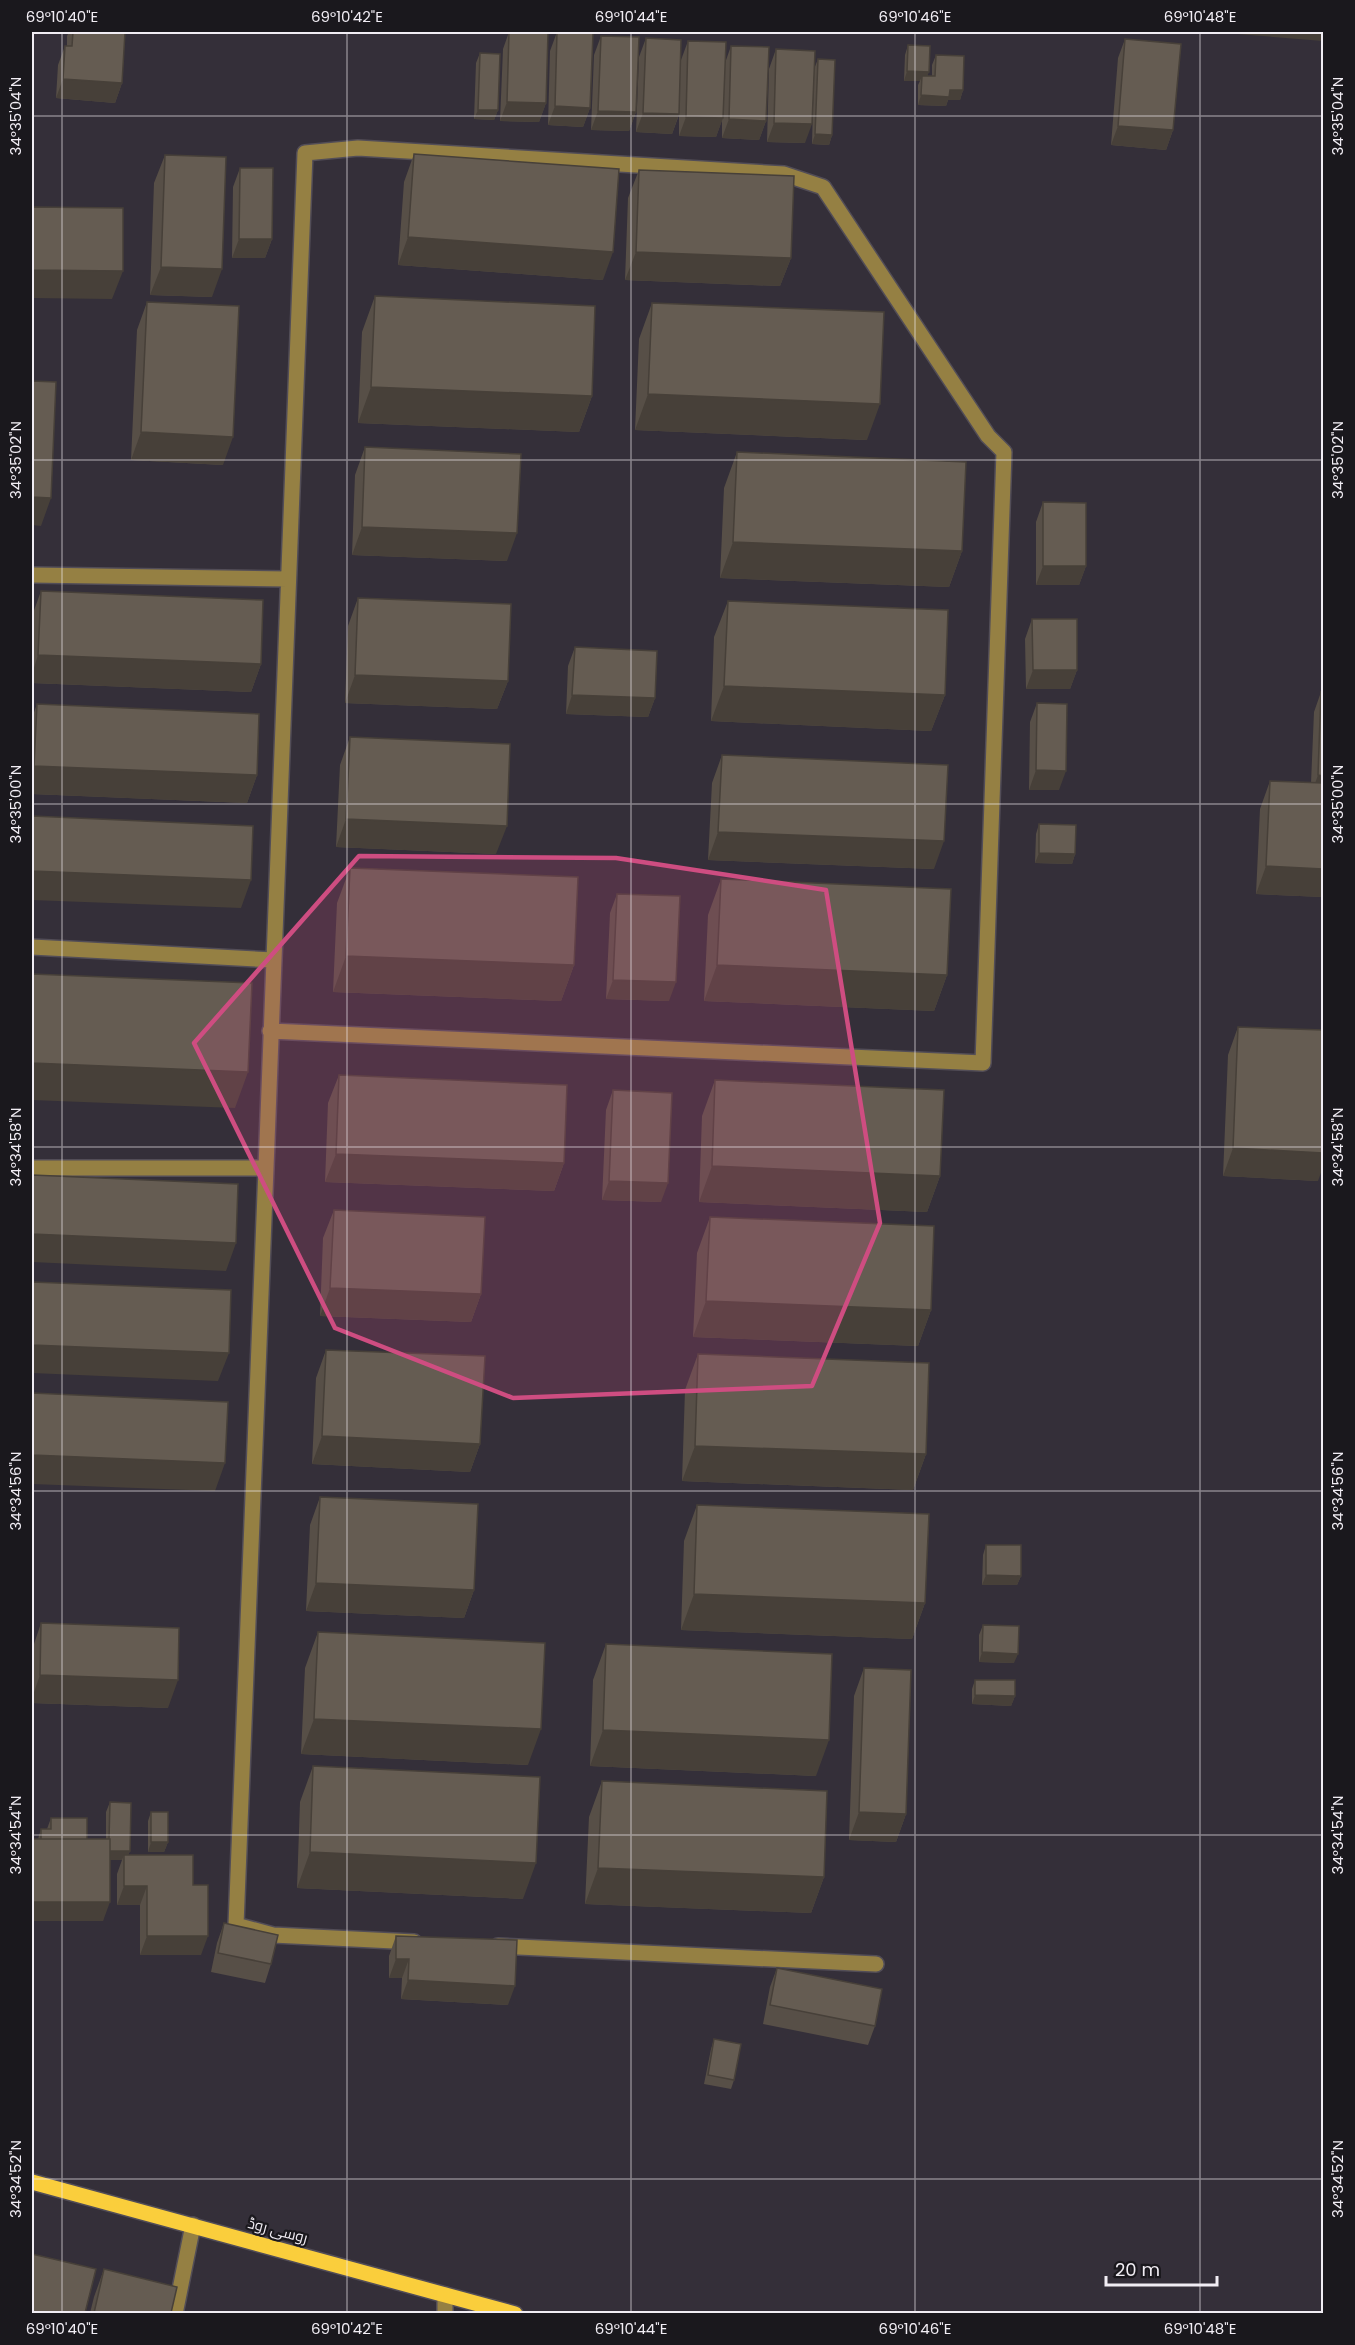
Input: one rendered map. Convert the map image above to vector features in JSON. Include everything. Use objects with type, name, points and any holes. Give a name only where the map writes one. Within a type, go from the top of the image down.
[{"type":"main road","name":"روسی روڈ","points":[[32,2182],[515,2313]]},
{"type":"street","points":[[270,1031],[983,1062],[1004,452],[988,436],[823,187],[784,174],[358,148],[305,153],[286,579],[270,1031],[266,1168],[236,1925],[273,1935],[427,1942]]},
{"type":"street","points":[[32,575],[286,579]]},
{"type":"street","points":[[32,946],[273,960]]},
{"type":"street","points":[[32,1168],[266,1168]]},
{"type":"street","points":[[486,1945],[876,1964]]},
{"type":"street","points":[[175,2313],[193,2225]]},
{"type":"street","points":[[445,2295],[445,2313]]},
{"type":"highlighted area","points":[[359,856],[616,858],[826,890],[880,1223],[812,1386],[513,1398],[335,1328],[194,1043]]},
{"type":"building","points":[[73,32],[125,32],[122,83],[63,79],[65,46],[72,46]]},
{"type":"building","points":[[509,32],[548,32],[546,103],[507,102]]},
{"type":"building","points":[[557,32],[593,33],[590,108],[555,106]]},
{"type":"building","points":[[601,36],[639,37],[636,112],[598,111]]},
{"type":"building","points":[[646,38],[681,40],[679,114],[643,113]]},
{"type":"building","points":[[1125,39],[1181,44],[1173,130],[1118,126]]},
{"type":"building","points":[[688,41],[726,42],[723,118],[686,117]]},
{"type":"building","points":[[908,45],[930,46],[929,72],[907,71]]},
{"type":"building","points":[[731,46],[769,47],[766,121],[729,119]]},
{"type":"building","points":[[776,49],[815,51],[812,124],[774,123]]},
{"type":"building","points":[[480,53],[500,54],[498,110],[478,110]]},
{"type":"building","points":[[936,55],[964,56],[963,90],[950,90],[949,97],[921,95],[922,76],[935,76]]},
{"type":"building","points":[[818,59],[835,60],[832,135],[815,134]]},
{"type":"building","points":[[414,154],[619,169],[613,252],[408,237]]},
{"type":"building","points":[[165,155],[226,157],[222,269],[161,267]]},
{"type":"building","points":[[240,168],[273,168],[272,239],[239,239]]},
{"type":"building","points":[[639,170],[794,176],[791,258],[636,252]]},
{"type":"building","points":[[32,207],[123,208],[123,271],[32,270]]},
{"type":"building","points":[[375,296],[595,306],[592,396],[371,387]]},
{"type":"building","points":[[147,302],[239,306],[233,437],[141,432]]},
{"type":"building","points":[[652,303],[884,312],[880,404],[648,394]]},
{"type":"building","points":[[32,381],[56,382],[51,498],[32,497]]},
{"type":"building","points":[[365,447],[521,454],[517,533],[362,527]]},
{"type":"building","points":[[737,452],[966,462],[962,551],[733,542]]},
{"type":"building","points":[[1043,502],[1086,503],[1086,566],[1043,566]]},
{"type":"building","points":[[41,591],[263,600],[261,664],[38,655]]},
{"type":"building","points":[[358,598],[511,604],[508,681],[355,675]]},
{"type":"building","points":[[728,601],[948,610],[945,695],[724,686]]},
{"type":"building","points":[[1032,619],[1077,619],[1077,670],[1033,670]]},
{"type":"building","points":[[575,647],[657,651],[655,698],[572,695]]},
{"type":"building","points":[[1321,692],[1323,693],[1323,776],[1318,775]]},
{"type":"building","points":[[1037,703],[1067,704],[1066,771],[1036,770]]},
{"type":"building","points":[[37,704],[259,714],[257,775],[34,766]]},
{"type":"building","points":[[350,737],[510,744],[507,826],[346,819]]},
{"type":"building","points":[[722,755],[948,765],[944,841],[718,832]]},
{"type":"building","points":[[1270,781],[1323,783],[1323,869],[1266,866]]},
{"type":"building","points":[[32,816],[253,826],[251,880],[32,871]]},
{"type":"building","points":[[1039,824],[1076,825],[1075,854],[1039,853]]},
{"type":"building","points":[[350,868],[578,877],[574,965],[346,956]]},
{"type":"building","points":[[721,879],[951,889],[947,975],[717,965]]},
{"type":"building","points":[[617,894],[680,896],[676,982],[613,980]]},
{"type":"building","points":[[32,974],[252,983],[248,1072],[32,1063]]},
{"type":"building","points":[[1238,1027],[1323,1030],[1323,1153],[1233,1148]]},
{"type":"building","points":[[339,1075],[567,1085],[564,1163],[336,1154]]},
{"type":"building","points":[[715,1080],[944,1090],[940,1176],[712,1166]]},
{"type":"building","points":[[613,1090],[672,1093],[668,1183],[609,1181]]},
{"type":"building","points":[[32,1175],[238,1184],[236,1243],[32,1234]]},
{"type":"building","points":[[334,1210],[485,1217],[481,1294],[330,1288]]},
{"type":"building","points":[[710,1217],[934,1226],[931,1310],[706,1301]]},
{"type":"building","points":[[32,1282],[231,1290],[229,1353],[32,1345]]},
{"type":"building","points":[[326,1350],[485,1356],[480,1444],[322,1436]]},
{"type":"building","points":[[698,1354],[929,1363],[926,1454],[695,1446]]},
{"type":"building","points":[[32,1393],[228,1402],[225,1463],[32,1455]]},
{"type":"building","points":[[320,1497],[478,1504],[474,1590],[316,1583]]},
{"type":"building","points":[[697,1505],[929,1514],[925,1603],[694,1594]]},
{"type":"building","points":[[986,1545],[1021,1545],[1021,1576],[986,1575]]},
{"type":"building","points":[[41,1623],[179,1628],[178,1680],[40,1675]]},
{"type":"building","points":[[983,1625],[1019,1626],[1018,1654],[982,1652]]},
{"type":"building","points":[[318,1632],[545,1643],[541,1729],[314,1719]]},
{"type":"building","points":[[606,1644],[832,1654],[829,1740],[603,1730]]},
{"type":"building","points":[[864,1668],[911,1670],[906,1814],[859,1812]]},
{"type":"building","points":[[975,1680],[1015,1680],[1015,1696],[975,1695]]},
{"type":"building","points":[[313,1766],[540,1777],[536,1863],[310,1852]]},
{"type":"building","points":[[602,1781],[827,1791],[824,1877],[598,1868]]},
{"type":"building","points":[[110,1802],[131,1803],[130,1851],[110,1851]]},
{"type":"building","points":[[151,1812],[168,1812],[168,1842],[151,1842]]},
{"type":"building","points":[[51,1818],[87,1818],[87,1839],[41,1839],[41,1829],[51,1829]]},
{"type":"building","points":[[32,1839],[110,1839],[110,1902],[32,1902]]},
{"type":"building","points":[[124,1855],[193,1855],[193,1885],[208,1885],[208,1936],[147,1936],[147,1886],[124,1886]]},
{"type":"building","points":[[224,1923],[278,1935],[271,1964],[218,1953]]},
{"type":"building","points":[[396,1936],[517,1940],[515,1986],[408,1980],[409,1959],[396,1959]]},
{"type":"building","points":[[777,1968],[882,1989],[875,2026],[770,2005]]},
{"type":"building","points":[[714,2039],[741,2044],[734,2080],[708,2075]]},
{"type":"building","points":[[32,2254],[96,2269],[85,2313],[32,2313]]},
{"type":"building","points":[[104,2269],[177,2287],[171,2313],[94,2313]]}]
